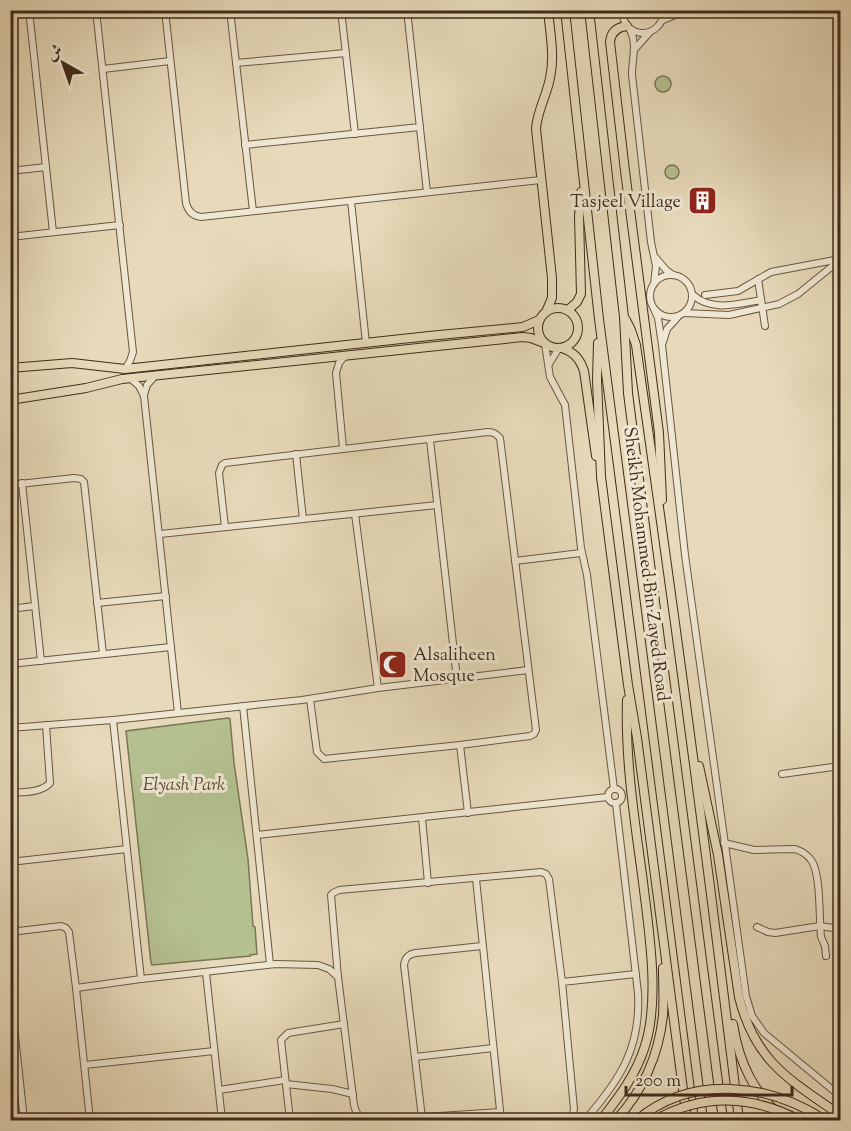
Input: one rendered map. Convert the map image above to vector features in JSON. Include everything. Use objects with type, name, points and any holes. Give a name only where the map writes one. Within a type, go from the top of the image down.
[{"type":"highway","name":"Sheikh Mohammed Bin Zayed Road","points":[[565,10],[599,319],[703,1120]]},
{"type":"highway","name":"Sheikh Mohammed Bin Zayed Road","points":[[589,10],[624,317],[628,393],[723,1120]]},
{"type":"highway","points":[[628,27],[616,29],[611,35],[610,42],[624,171],[659,433],[662,524]]},
{"type":"highway","points":[[566,309],[577,302],[580,294],[579,216],[583,183]]},
{"type":"highway","points":[[624,317],[636,345],[662,524],[739,1120]]},
{"type":"highway","points":[[599,319],[597,379],[601,477],[687,1120]]},
{"type":"highway","points":[[561,348],[579,358],[584,370],[593,441],[601,477]]},
{"type":"highway","points":[[601,1120],[629,1083],[638,1064],[648,1035],[652,1005],[650,946],[631,789],[627,718],[628,685]]},
{"type":"highway","points":[[690,730],[718,855],[739,997],[749,1029],[762,1051],[778,1070],[840,1115]]},
{"type":"highway","points":[[618,1119],[631,1102],[650,1068],[660,1032],[663,1012],[662,933]]},
{"type":"highway","points":[[721,967],[741,1061],[761,1095],[786,1120]]},
{"type":"highway","points":[[637,1120],[654,1108],[687,1094],[727,1088],[774,1096],[800,1106],[825,1120]]},
{"type":"highway","points":[[656,1120],[690,1106],[731,1101],[772,1108],[799,1120]]},
{"type":"main road","points":[[10,400],[86,388],[113,381],[433,346],[523,337],[561,348],[573,342],[578,331],[576,319],[556,298],[552,281],[536,129],[552,64],[548,10]]},
{"type":"main road","points":[[544,343],[539,335],[538,325],[551,300],[552,281]]},
{"type":"main road","points":[[546,312],[557,308],[566,309]]},
{"type":"main road","points":[[10,368],[72,363],[125,369],[523,327],[539,321]]},
{"type":"main road","points":[[433,346],[451,339],[452,334]]},
{"type":"street","points":[[29,10],[52,232]]},
{"type":"street","points":[[96,10],[133,352],[137,359],[147,367]]},
{"type":"street","points":[[165,10],[185,192],[189,210],[194,215],[201,217],[541,180]]},
{"type":"street","points":[[230,10],[253,211]]},
{"type":"street","points":[[341,10],[355,134]]},
{"type":"street","points":[[407,10],[427,192]]},
{"type":"street","points":[[622,10],[624,21],[634,39],[632,75],[651,242],[655,258],[656,275],[650,296],[658,318],[662,345],[685,555],[746,996],[752,1016],[764,1033],[840,1096]]},
{"type":"street","points":[[662,21],[664,10]]},
{"type":"street","points":[[634,51],[641,40],[662,21],[678,14],[709,10]]},
{"type":"street","points":[[628,27],[639,33],[651,32]]},
{"type":"street","points":[[236,63],[346,53]]},
{"type":"street","points":[[103,69],[170,61]]},
{"type":"street","points":[[245,145],[420,127]]},
{"type":"street","points":[[10,171],[46,167]]},
{"type":"street","points":[[351,201],[366,343]]},
{"type":"street","points":[[10,237],[120,225]]},
{"type":"street","points":[[655,258],[673,275]]},
{"type":"street","points":[[654,309],[665,317],[720,315],[737,314],[779,304],[792,298],[840,260]]},
{"type":"street","points":[[705,295],[738,291],[771,272],[840,260]]},
{"type":"street","points":[[654,284],[659,279],[673,275],[686,281],[693,295],[689,308],[667,329],[662,345]]},
{"type":"street","points":[[758,279],[765,326]]},
{"type":"street","points":[[693,295],[701,301],[716,306],[761,300]]},
{"type":"street","points":[[544,343],[550,377],[565,405],[581,553],[587,574],[614,789]]},
{"type":"street","points":[[549,365],[561,348]]},
{"type":"street","points":[[125,369],[133,352]]},
{"type":"street","points":[[343,448],[336,373],[339,363],[346,355]]},
{"type":"street","points":[[322,358],[336,373]]},
{"type":"street","points":[[144,396],[147,385],[154,376]]},
{"type":"street","points":[[131,379],[139,386],[144,396],[178,713]]},
{"type":"street","points":[[225,527],[219,473],[222,465],[229,462],[493,432],[500,438],[536,730],[534,734],[460,745],[324,759],[317,752],[310,699]]},
{"type":"street","points":[[430,440],[457,679]]},
{"type":"street","points":[[296,454],[303,519]]},
{"type":"street","points":[[10,485],[78,478],[84,482],[103,654]]},
{"type":"street","points":[[22,483],[41,661]]},
{"type":"street","points":[[160,534],[437,505]]},
{"type":"street","points":[[356,514],[378,688]]},
{"type":"street","points":[[515,561],[581,553]]},
{"type":"street","points":[[97,603],[166,596]]},
{"type":"street","points":[[10,609],[34,606]]},
{"type":"street","points":[[10,664],[171,647]]},
{"type":"street","points":[[10,728],[113,720],[310,699],[378,688],[528,670]]},
{"type":"street","points":[[243,706],[270,964]]},
{"type":"street","points":[[113,720],[141,979]]},
{"type":"street","points":[[10,793],[40,790],[50,783],[46,725]]},
{"type":"street","points":[[460,745],[468,813]]},
{"type":"street","points":[[782,774],[840,766]]},
{"type":"street","points":[[608,798],[609,793],[614,789]]},
{"type":"street","points":[[614,789],[622,795],[621,801],[616,804]]},
{"type":"street","points":[[257,835],[608,798]]},
{"type":"street","points":[[608,798],[610,802],[616,804]]},
{"type":"street","points":[[585,1120],[614,1085],[625,1066],[637,1029],[639,1011],[616,804]]},
{"type":"street","points":[[422,818],[428,883]]},
{"type":"street","points":[[724,843],[754,850],[795,849],[807,855],[816,872],[821,937],[826,956]]},
{"type":"street","points":[[10,862],[127,849]]},
{"type":"street","points":[[366,1120],[355,1112],[330,899],[333,893],[339,890],[541,872],[549,879],[562,981],[574,1109],[572,1120]]},
{"type":"street","points":[[476,879],[501,1120]]},
{"type":"street","points":[[10,932],[56,926],[66,928],[69,932],[90,1120]]},
{"type":"street","points":[[757,927],[775,933],[820,926],[840,929]]},
{"type":"street","points":[[422,1118],[405,960],[411,954],[482,946]]},
{"type":"street","points":[[76,988],[270,964],[318,966],[328,969],[338,977]]},
{"type":"street","points":[[206,973],[222,1120]]},
{"type":"street","points":[[562,981],[636,974]]},
{"type":"street","points":[[10,989],[24,1120]]},
{"type":"street","points":[[290,1120],[281,1040],[293,1032],[344,1024]]},
{"type":"street","points":[[415,1057],[493,1048]]},
{"type":"street","points":[[85,1065],[214,1051]]},
{"type":"street","points":[[219,1090],[285,1082],[353,1094]]},
{"type":"street","points":[[10,1084],[20,1083]]},
{"type":"street","points":[[380,1120],[500,1112]]},
{"type":"green space","points":[[663,76],[671,84],[663,92],[655,84]]},
{"type":"green space","points":[[672,165],[677,167],[679,172],[677,177],[672,179],[667,177],[665,172],[667,167]]},
{"type":"green space","name":"Elyash Park","points":[[230,719],[248,859],[257,954],[152,965],[126,731]]},
{"type":"place","name":"Tasjeel Village","points":[[702,201]]},
{"type":"place","name":"Alsaliheen Mosque","points":[[392,664]]}]
